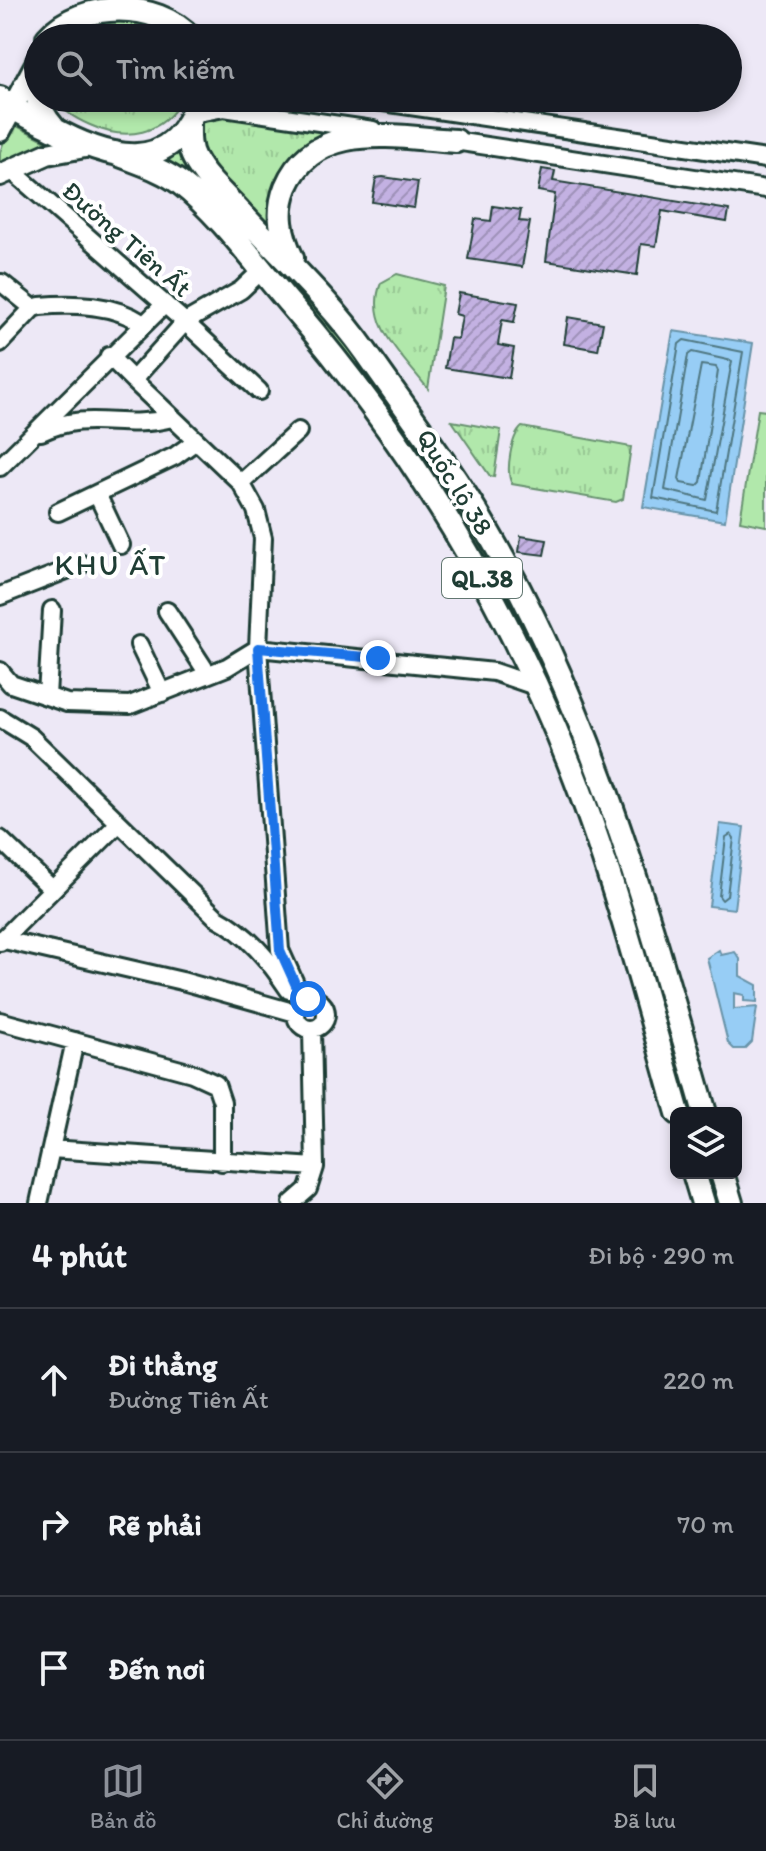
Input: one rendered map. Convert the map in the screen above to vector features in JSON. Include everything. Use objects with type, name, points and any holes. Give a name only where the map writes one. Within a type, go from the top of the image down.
[{"type":"highway","points":[[156,0],[178,24]]},
{"type":"highway","points":[[64,24],[72,17],[112,5],[151,8],[174,24]]},
{"type":"highway","points":[[6,102],[85,147],[115,153],[155,151],[174,140],[193,112]]},
{"type":"highway","points":[[42,112],[62,134]]},
{"type":"highway","name":"Quốc lộ 38","points":[[194,112],[191,150],[204,172],[297,270],[362,347],[483,523],[514,583],[575,705],[605,784],[652,927],[703,1107]]},
{"type":"highway","points":[[297,270],[283,241],[280,212],[288,182],[306,156],[328,143],[358,136],[456,141]]},
{"type":"highway","name":"Quốc lộ 38","points":[[115,153],[182,184],[261,271],[371,405],[435,499],[490,595],[575,777],[600,849],[676,1107]]},
{"type":"highway","points":[[490,595],[514,583]]},
{"type":"highway","points":[[696,1179],[703,1203]]},
{"type":"highway","points":[[724,1179],[731,1203]]},
{"type":"main road","points":[[0,131],[6,102],[24,78]]},
{"type":"main road","points":[[5,172],[47,154],[85,147]]},
{"type":"street","points":[[252,112],[766,189]]},
{"type":"street","points":[[450,112],[766,159]]},
{"type":"street","points":[[547,155],[550,127]]},
{"type":"street","name":"Đường Tiên Ất","points":[[5,172],[185,322],[133,380]]},
{"type":"street","points":[[259,391],[185,322],[241,290],[261,271]]},
{"type":"street","points":[[2,283],[33,308]]},
{"type":"street","points":[[0,467],[142,323],[165,304]]},
{"type":"street","points":[[0,343],[33,308],[55,305],[102,307],[124,311],[142,323]]},
{"type":"street","points":[[109,356],[241,483],[256,510],[263,538],[258,648],[280,950],[299,1006],[301,1026],[312,1030]]},
{"type":"street","points":[[30,438],[63,422],[84,419],[126,425],[172,418]]},
{"type":"street","points":[[241,483],[298,431]]},
{"type":"street","points":[[58,512],[196,441]]},
{"type":"street","points":[[97,494],[121,545]]},
{"type":"street","points":[[0,596],[82,564]]},
{"type":"street","points":[[47,696],[52,610]]},
{"type":"street","points":[[167,611],[208,674]]},
{"type":"street","points":[[139,645],[162,693]]},
{"type":"street","points":[[0,671],[11,684],[67,703],[130,705],[208,674],[258,648],[494,672],[535,686]]},
{"type":"street","points":[[0,718],[31,737],[216,917],[235,927],[267,958],[299,1006]]},
{"type":"street","points":[[0,940],[119,823]]},
{"type":"street","points":[[0,839],[8,852],[51,888]]},
{"type":"street","points":[[0,940],[299,1006],[313,999],[325,1008],[324,1023],[312,1030]]},
{"type":"street","points":[[0,1021],[192,1073],[216,1084],[222,1102],[222,1162]]},
{"type":"street","points":[[292,1203],[308,1189],[315,1167],[312,1030]]},
{"type":"street","points":[[39,1203],[75,1041]]},
{"type":"street","points":[[51,1149],[315,1167]]},
{"type":"green space","points":[[103,19],[151,24],[94,24]]},
{"type":"green space","points":[[67,112],[172,112],[154,127],[130,134],[104,130]]},
{"type":"green space","points":[[215,114],[337,131],[311,139],[298,152],[276,243],[201,159],[198,124]]},
{"type":"green space","points":[[11,123],[52,144],[0,167],[0,152]]},
{"type":"green space","points":[[179,148],[184,162],[350,351],[425,457],[490,563],[493,574],[393,417],[339,346],[160,161]]},
{"type":"green space","points":[[397,274],[444,286],[428,389],[389,340],[378,313],[377,298],[381,283]]},
{"type":"green space","points":[[758,410],[766,411],[766,526],[740,521]]},
{"type":"green space","points":[[452,421],[501,430],[494,477],[490,476]]},
{"type":"green space","points":[[522,427],[631,447],[623,499],[616,502],[512,484],[510,454]]},
{"type":"green space","points":[[512,604],[542,665],[594,790],[656,983],[690,1107],[685,1107],[508,606]]},
{"type":"water","points":[[673,331],[753,343],[725,521],[643,507]]},
{"type":"water","points":[[720,824],[744,827],[734,909],[709,906]]},
{"type":"water","points":[[719,950],[721,955],[735,952],[740,959],[740,976],[757,985],[757,1002],[744,1001],[744,995],[734,993],[734,1009],[757,1007],[752,1042],[745,1049],[734,1049],[728,1043],[707,958]]},
{"type":"building","points":[[542,169],[555,171],[553,181],[729,210],[727,222],[662,211],[656,246],[641,244],[637,275],[546,261],[555,194],[538,191]]},
{"type":"building","points":[[376,178],[418,182],[414,208],[372,202]]},
{"type":"building","points":[[493,206],[521,210],[519,221],[530,222],[522,267],[468,259],[475,219],[491,221]]},
{"type":"building","points":[[459,293],[518,303],[514,322],[502,320],[498,345],[514,348],[509,378],[445,368],[450,338],[458,339],[462,316],[455,314]]},
{"type":"building","points":[[568,317],[603,323],[598,350],[564,344]]},
{"type":"building","points":[[521,536],[547,540],[544,555],[519,552]]},
{"type":"district","name":"KHU ẤT","points":[[111,564]]},
{"type":"route","points":[[308,999],[303,1001],[280,950],[258,648],[378,658]]}]
